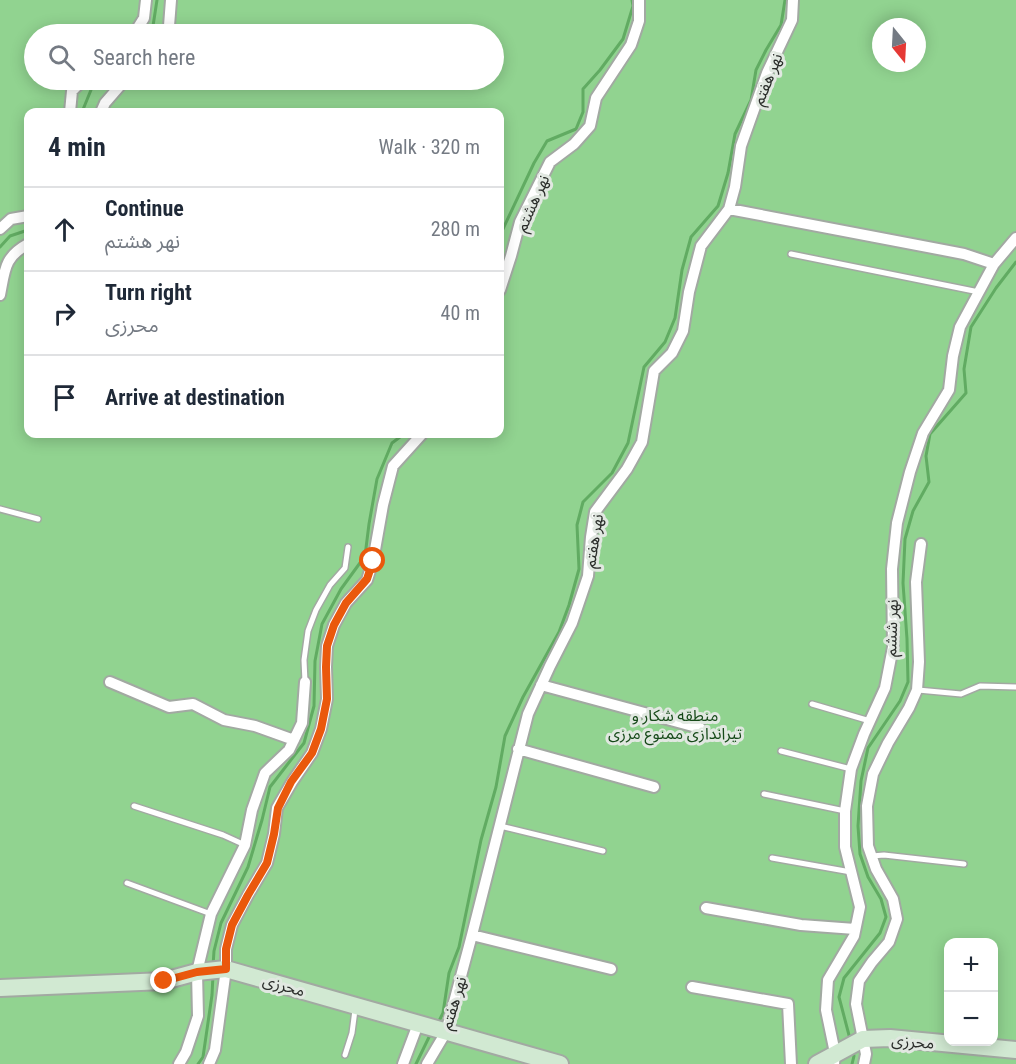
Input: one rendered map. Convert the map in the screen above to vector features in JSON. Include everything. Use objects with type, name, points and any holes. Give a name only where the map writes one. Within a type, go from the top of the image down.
[{"type":"street","points":[[140,24],[144,18],[146,0]]},
{"type":"street","points":[[168,24],[171,0]]},
{"type":"street","name":"نهر هشتم","points":[[504,278],[520,222],[550,162],[574,144],[590,126],[596,98],[631,45],[639,21],[639,0]]},
{"type":"street","name":"نهر هفتم","points":[[427,1064],[433,1028],[472,935],[528,714],[572,623],[588,576],[595,512],[627,469],[642,442],[654,371],[672,353],[683,331],[689,292],[701,246],[729,209],[741,146],[767,73],[792,20],[794,0]]},
{"type":"street","points":[[70,108],[73,90]]},
{"type":"street","points":[[103,108],[116,90]]},
{"type":"street","points":[[729,209],[964,254],[994,264]]},
{"type":"street","points":[[0,229],[11,219],[24,217]]},
{"type":"street","name":"نهر ششم","points":[[846,1049],[826,1010],[828,980],[854,936],[860,907],[845,847],[844,811],[851,769],[885,688],[893,647],[892,569],[897,523],[923,433],[949,390],[953,356],[960,327],[994,264],[1016,238]]},
{"type":"street","points":[[0,295],[5,266],[17,250],[24,246]]},
{"type":"street","points":[[179,1064],[186,1052],[212,970],[226,949],[232,925],[267,863],[278,808],[291,782],[312,753],[321,729],[327,699],[327,646],[334,625],[346,603],[367,579],[373,561],[382,505],[393,466],[418,438]]},
{"type":"street","points":[[846,1049],[859,981],[889,942],[897,919],[893,899],[876,868],[868,846],[867,806],[873,774],[917,690],[919,662],[916,582],[921,544]]},
{"type":"street","points":[[111,682],[169,707],[193,704],[224,720],[255,726],[294,740]]},
{"type":"street","points":[[209,1064],[215,1050],[211,914],[245,845],[252,810],[265,773],[289,750],[302,723],[304,682]]},
{"type":"street","points":[[541,685],[700,728]]},
{"type":"street","points":[[518,749],[654,787]]},
{"type":"street","points":[[706,908],[801,925],[855,929]]},
{"type":"street","points":[[472,935],[611,969]]},
{"type":"street","points":[[0,988],[164,981],[212,970]]},
{"type":"street","name":"محرزی","points":[[212,970],[356,1006],[560,1064]]},
{"type":"street","points":[[692,987],[788,1004],[791,1064]]},
{"type":"street","points":[[403,1064],[433,1028]]},
{"type":"street","name":"محرزی","points":[[846,1049],[890,1038],[1016,1050]]},
{"type":"street","points":[[817,1064],[846,1049],[866,1054],[864,1064]]},
{"type":"lane","points":[[790,254],[979,292]]},
{"type":"lane","points":[[0,509],[38,519]]},
{"type":"lane","points":[[304,682],[308,631],[316,610],[330,585],[345,568],[348,547]]},
{"type":"lane","points":[[917,690],[961,694],[980,686],[1016,687]]},
{"type":"lane","points":[[812,704],[870,721]]},
{"type":"lane","points":[[781,751],[851,769]]},
{"type":"lane","points":[[764,794],[844,811]]},
{"type":"lane","points":[[134,806],[223,835],[245,845]]},
{"type":"lane","points":[[499,826],[603,851]]},
{"type":"lane","points":[[872,856],[884,855],[964,864]]},
{"type":"lane","points":[[772,858],[851,872]]},
{"type":"lane","points":[[127,884],[211,914]]},
{"type":"lane","points":[[345,1055],[352,1033],[356,1006]]},
{"type":"green space","name":"منطقه شکار و تیراندازی ممنوع مرزی","points":[[0,0],[1016,0],[1016,1064],[0,1064]]},
{"type":"waterway","points":[[153,24],[157,0]]},
{"type":"waterway","points":[[504,227],[547,141],[576,129],[583,112],[583,89],[623,39],[633,6],[632,0]]},
{"type":"waterway","points":[[438,1023],[443,1013],[449,973],[459,947],[481,840],[496,787],[505,736],[523,697],[559,632],[569,605],[579,569],[577,525],[583,502],[612,473],[628,443],[644,367],[665,342],[675,318],[682,270],[691,237],[718,206],[728,173],[735,134],[751,100],[756,70],[781,25],[785,0]]},
{"type":"waterway","points":[[84,108],[91,90]]},
{"type":"waterway","points":[[0,247],[10,236],[24,231]]},
{"type":"waterway","points":[[850,1039],[839,997],[844,978],[880,933],[886,917],[881,899],[868,877],[860,854],[858,826],[861,781],[868,748],[900,701],[908,682],[903,583],[905,539],[913,511],[929,482],[926,456],[930,434],[966,393],[964,369],[971,327],[1016,262]]},
{"type":"waterway","points":[[213,966],[221,923],[248,867],[270,787],[304,743],[314,706],[315,661],[322,624],[341,589],[365,556],[377,479],[392,443],[399,438]]},
{"type":"waterway","points":[[198,1064],[203,1057],[213,975]]},
{"type":"waterway","points":[[416,1064],[431,1033]]},
{"type":"waterway","points":[[852,1064],[853,1051]]},
{"type":"route","points":[[164,981],[197,972],[226,969],[226,949],[232,925],[267,863],[278,808],[291,782],[312,753],[321,729],[327,699],[327,646],[334,625],[346,603],[367,579],[373,561]]}]
